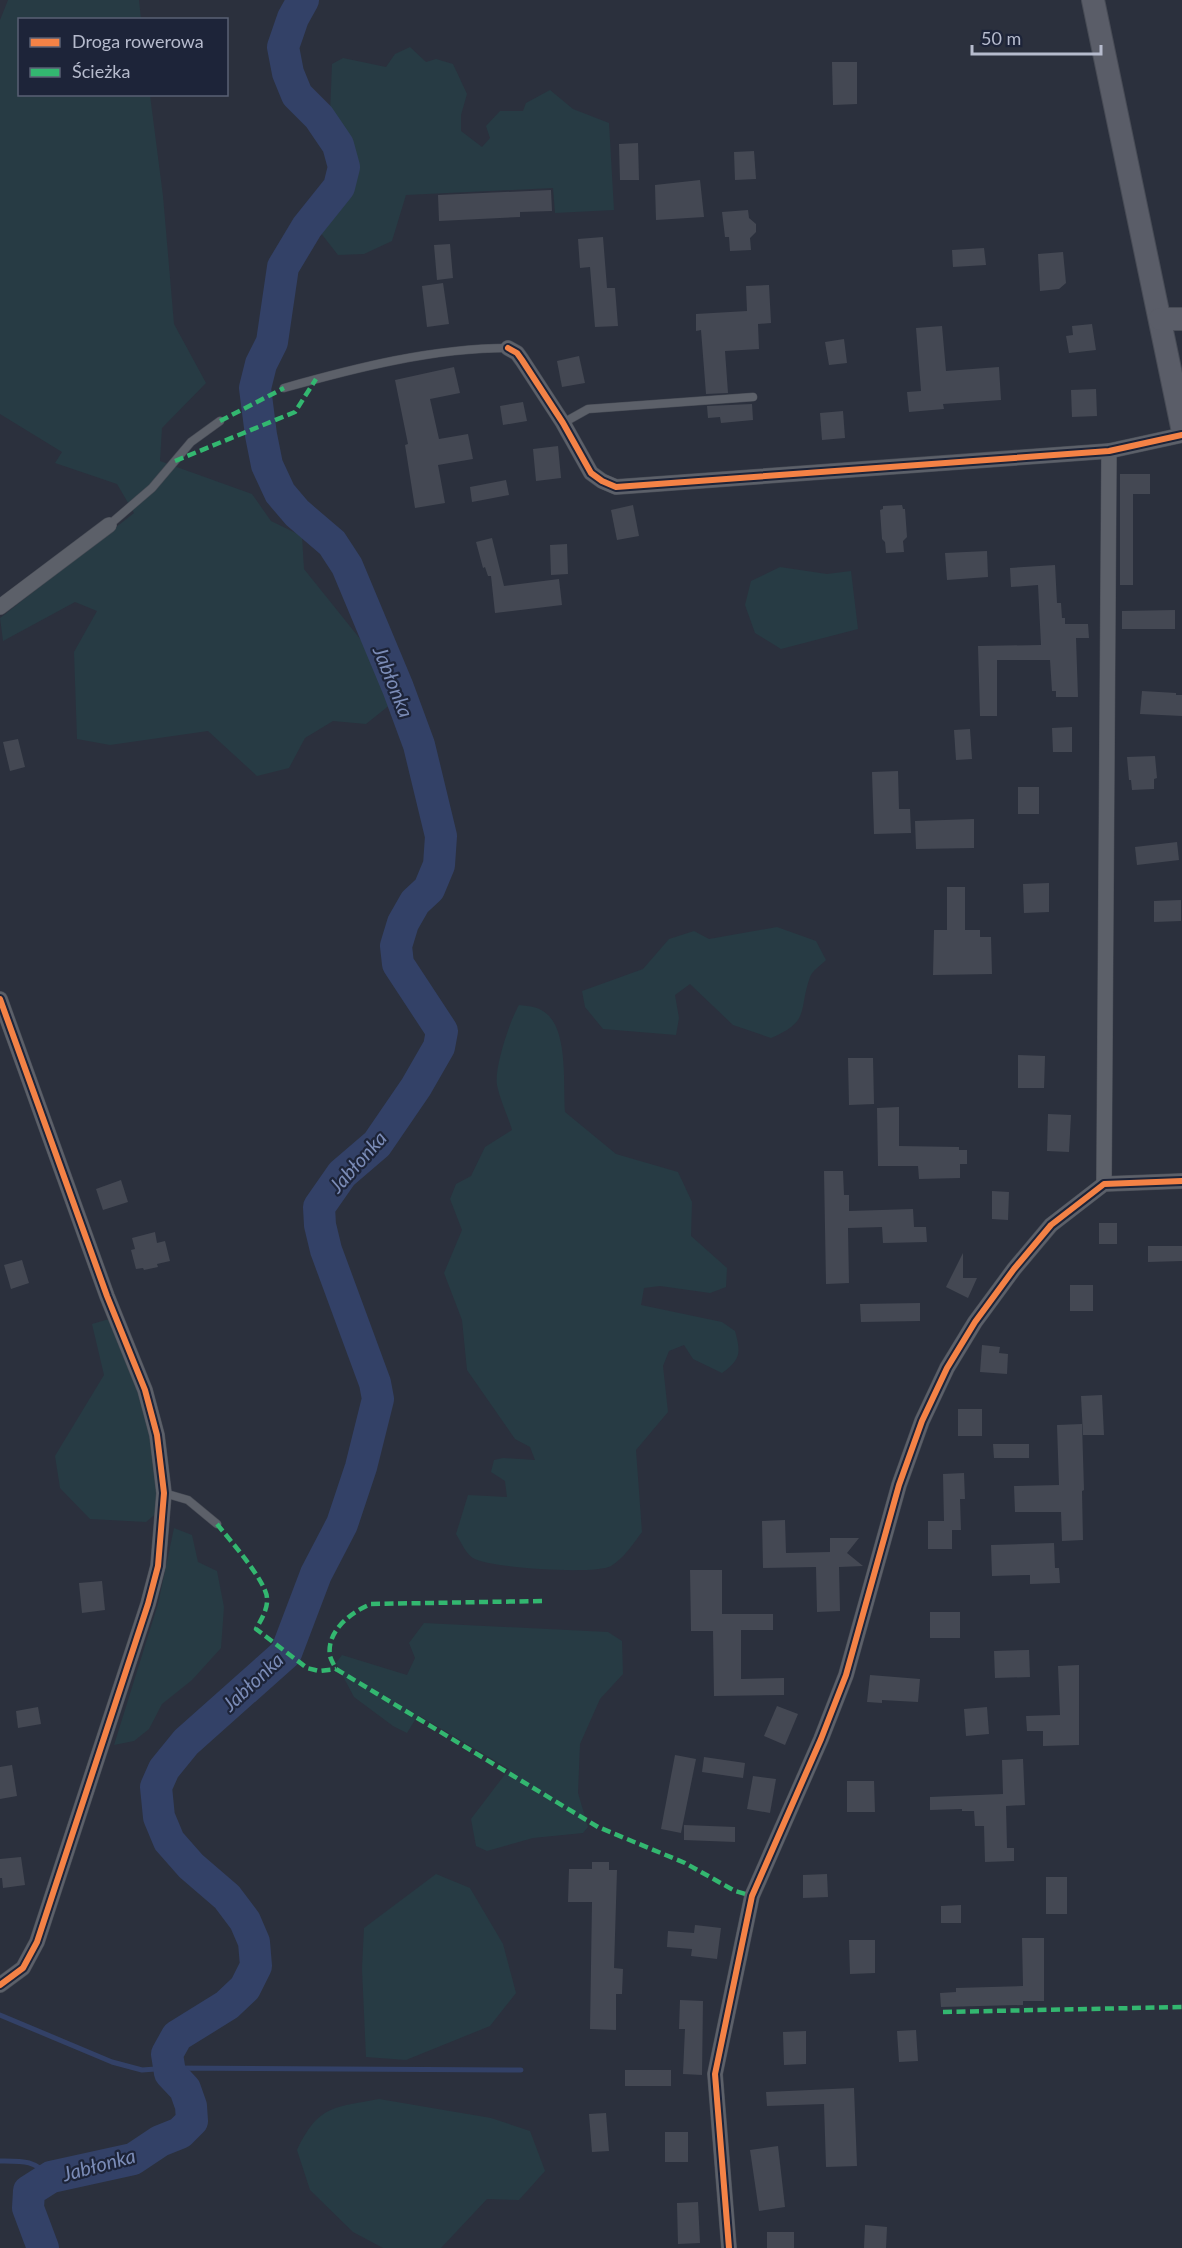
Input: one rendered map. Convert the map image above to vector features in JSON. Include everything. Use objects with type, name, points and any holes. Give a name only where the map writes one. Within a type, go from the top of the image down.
[{"type":"main road","points":[[1093,0],[1171,319],[1182,427]]},
{"type":"street","points":[[508,348],[517,353],[522,360],[563,423],[591,473],[602,482],[616,487],[1109,451],[1182,435]]},
{"type":"street","points":[[1104,1184],[1109,451]]},
{"type":"street","points":[[0,607],[109,525]]},
{"type":"street","points":[[0,999],[107,1296],[145,1390],[157,1435],[164,1493],[158,1566],[148,1604],[37,1942],[23,1968],[0,1985]]},
{"type":"street","points":[[729,2248],[715,2074],[752,1896],[821,1739],[846,1675],[899,1485],[922,1421],[947,1368],[975,1322],[1014,1269],[1051,1225],[1104,1184],[1182,1181]]},
{"type":"lane","points":[[284,388],[404,360],[478,348],[508,348]]},
{"type":"lane","points":[[563,423],[588,410],[753,397]]},
{"type":"lane","points":[[109,525],[152,488],[191,442],[220,421]]},
{"type":"lane","points":[[164,1493],[188,1500],[217,1524]]},
{"type":"shaded area","points":[[8,0],[139,0],[141,18],[18,18],[18,96],[150,96],[163,196],[174,324],[206,383],[162,428],[160,461],[252,494],[271,521],[302,536],[304,569],[369,650],[391,704],[366,724],[333,721],[305,738],[289,768],[257,776],[208,731],[110,745],[77,739],[74,652],[97,611],[75,602],[3,641],[0,618],[134,513],[117,484],[55,463],[62,452],[0,414],[0,20]]},
{"type":"shaded area","points":[[410,47],[426,62],[436,59],[453,64],[467,94],[461,115],[461,131],[482,147],[490,138],[486,126],[500,111],[523,111],[526,103],[550,90],[573,109],[609,123],[614,210],[555,213],[553,188],[406,195],[392,241],[364,254],[338,255],[320,232],[342,197],[349,177],[350,165],[351,136],[330,114],[332,64],[343,58],[386,67],[395,54]]},
{"type":"shaded area","points":[[780,567],[827,574],[851,571],[858,629],[781,649],[755,633],[745,605],[751,581]]},
{"type":"shaded area","points":[[777,927],[816,941],[826,960],[810,977],[798,1020],[784,1032],[771,1038],[733,1025],[690,984],[675,995],[679,1018],[676,1035],[603,1029],[585,1007],[582,991],[643,969],[669,939],[694,931],[709,939]]},
{"type":"shaded area","points":[[519,1005],[539,1009],[549,1016],[555,1025],[562,1048],[565,1112],[616,1154],[678,1172],[692,1202],[691,1236],[727,1268],[726,1287],[710,1293],[660,1286],[644,1288],[641,1305],[722,1322],[735,1331],[739,1350],[733,1364],[722,1373],[693,1359],[684,1345],[669,1351],[663,1366],[668,1412],[636,1450],[642,1532],[620,1559],[611,1566],[601,1569],[544,1569],[485,1562],[469,1555],[456,1534],[468,1495],[507,1497],[505,1481],[491,1472],[494,1460],[503,1458],[535,1460],[530,1447],[515,1439],[467,1370],[462,1320],[444,1273],[462,1230],[450,1199],[456,1184],[471,1176],[485,1147],[512,1130],[498,1091],[497,1077],[503,1044]]},
{"type":"shaded area","points":[[109,1319],[141,1388],[153,1444],[159,1511],[146,1522],[90,1519],[60,1488],[55,1456],[104,1375],[92,1324]]},
{"type":"shaded area","points":[[174,1528],[192,1535],[198,1562],[217,1571],[224,1607],[221,1648],[192,1680],[162,1704],[149,1729],[134,1741],[114,1745],[158,1604]]},
{"type":"shaded area","points":[[424,1623],[608,1632],[622,1641],[623,1674],[600,1699],[580,1744],[578,1793],[588,1827],[583,1833],[533,1838],[487,1851],[476,1846],[471,1819],[509,1769],[418,1715],[407,1733],[393,1726],[354,1697],[336,1663],[342,1655],[407,1675],[415,1658],[409,1643]]},
{"type":"shaded area","points":[[436,1874],[470,1888],[503,1944],[516,1993],[490,2026],[406,2060],[366,2057],[362,1969],[364,1928]]},
{"type":"shaded area","points":[[379,2099],[491,2118],[530,2131],[545,2171],[519,2200],[487,2199],[441,2248],[383,2248],[353,2232],[310,2190],[297,2150],[312,2124],[320,2116],[338,2107]]},
{"type":"building","points":[[832,62],[857,62],[857,104],[833,105]]},
{"type":"building","points":[[638,143],[639,180],[620,180],[619,144]]},
{"type":"building","points":[[754,151],[756,179],[735,180],[734,152]]},
{"type":"building","points":[[700,180],[704,217],[656,220],[655,185]]},
{"type":"building","points":[[551,190],[552,211],[520,212],[520,217],[439,221],[438,195]]},
{"type":"building","points":[[748,210],[749,218],[756,224],[756,232],[750,238],[751,250],[730,251],[729,237],[725,237],[722,212]]},
{"type":"building","points":[[603,237],[607,288],[615,288],[618,326],[595,327],[590,267],[580,268],[578,239]]},
{"type":"building","points":[[450,244],[453,278],[437,280],[434,245]]},
{"type":"building","points":[[984,248],[986,265],[953,267],[952,250]]},
{"type":"building","points":[[1063,252],[1066,283],[1059,289],[1040,291],[1038,254]]},
{"type":"building","points":[[443,283],[449,324],[427,327],[422,286]]},
{"type":"building","points":[[769,285],[771,323],[758,324],[759,349],[725,351],[728,393],[706,394],[701,330],[696,331],[696,314],[747,311],[746,286]]},
{"type":"building","points":[[1092,324],[1096,350],[1069,353],[1066,336],[1073,335],[1072,326]]},
{"type":"building","points":[[942,326],[946,371],[999,367],[1001,400],[943,404],[944,409],[909,412],[907,392],[921,391],[916,328]]},
{"type":"building","points":[[844,339],[847,363],[829,365],[825,342]]},
{"type":"building","points":[[579,356],[585,383],[562,387],[557,361]]},
{"type":"building","points":[[454,367],[460,393],[430,399],[439,439],[468,434],[473,459],[438,465],[445,503],[415,508],[405,445],[408,444],[395,380]]},
{"type":"building","points":[[1096,389],[1097,416],[1072,417],[1071,390]]},
{"type":"building","points":[[523,402],[527,421],[503,425],[500,406]]},
{"type":"building","points":[[752,404],[753,420],[721,423],[720,417],[708,418],[707,406]]},
{"type":"building","points":[[843,411],[845,438],[822,440],[820,413]]},
{"type":"building","points":[[558,446],[561,478],[536,481],[533,449]]},
{"type":"building","points":[[1120,474],[1150,474],[1150,494],[1133,494],[1133,585],[1120,585]]},
{"type":"building","points":[[506,480],[509,495],[472,502],[470,487]]},
{"type":"building","points":[[633,505],[639,536],[617,540],[611,510]]},
{"type":"building","points":[[902,505],[905,509],[907,537],[903,541],[904,552],[886,553],[885,542],[882,539],[880,510],[883,506]]},
{"type":"building","points":[[492,538],[504,586],[559,579],[562,605],[495,613],[491,576],[488,576],[485,567],[483,568],[476,542]]},
{"type":"building","points":[[567,544],[568,574],[551,575],[550,545]]},
{"type":"building","points":[[987,551],[988,577],[947,580],[945,553]]},
{"type":"building","points":[[1055,565],[1057,603],[1061,603],[1062,618],[1065,618],[1065,624],[1088,624],[1089,638],[1076,638],[1078,697],[1056,697],[1056,691],[1052,691],[1050,660],[997,660],[997,716],[980,716],[978,646],[1041,645],[1038,585],[1011,587],[1010,568]]},
{"type":"building","points":[[1175,610],[1175,629],[1122,629],[1122,611]]},
{"type":"building","points":[[1142,691],[1182,695],[1182,716],[1140,714]]},
{"type":"building","points":[[1072,727],[1072,752],[1053,752],[1052,728]]},
{"type":"building","points":[[970,729],[972,759],[956,760],[954,730]]},
{"type":"building","points":[[18,739],[25,767],[10,771],[3,742]]},
{"type":"building","points":[[1155,756],[1157,778],[1154,779],[1154,789],[1132,790],[1127,757]]},
{"type":"building","points":[[898,771],[899,809],[910,809],[911,833],[874,834],[872,772]]},
{"type":"building","points":[[1018,787],[1039,787],[1039,814],[1018,814]]},
{"type":"building","points":[[974,819],[974,848],[916,849],[915,821]]},
{"type":"building","points":[[1177,842],[1179,860],[1137,865],[1135,847]]},
{"type":"building","points":[[1049,883],[1049,912],[1024,913],[1023,884]]},
{"type":"building","points":[[947,887],[965,887],[965,930],[980,930],[980,937],[991,937],[992,974],[933,975],[934,930],[947,930]]},
{"type":"building","points":[[1181,900],[1181,921],[1154,922],[1154,901]]},
{"type":"building","points":[[1018,1055],[1045,1056],[1044,1088],[1018,1088]]},
{"type":"building","points":[[848,1058],[873,1058],[874,1104],[849,1105]]},
{"type":"building","points":[[899,1107],[899,1146],[959,1147],[959,1150],[967,1150],[967,1164],[960,1164],[960,1178],[919,1179],[918,1166],[878,1166],[877,1108]]},
{"type":"building","points":[[1048,1114],[1071,1115],[1069,1152],[1047,1151]]},
{"type":"building","points":[[824,1171],[843,1171],[844,1195],[849,1195],[849,1211],[913,1209],[914,1227],[926,1227],[927,1242],[883,1243],[882,1227],[848,1228],[849,1283],[826,1284]]},
{"type":"building","points":[[121,1180],[128,1202],[103,1210],[96,1189]]},
{"type":"building","points":[[992,1191],[1009,1192],[1008,1220],[992,1219]]},
{"type":"building","points":[[1099,1223],[1117,1223],[1117,1244],[1099,1244]]},
{"type":"building","points":[[155,1232],[157,1243],[165,1241],[170,1261],[157,1264],[158,1267],[136,1269],[131,1250],[135,1249],[132,1238]]},
{"type":"building","points":[[1148,1246],[1182,1246],[1182,1261],[1148,1262]]},
{"type":"building","points":[[963,1253],[963,1278],[977,1278],[968,1298],[946,1287]]},
{"type":"building","points":[[22,1260],[29,1283],[11,1289],[4,1265]]},
{"type":"building","points":[[1070,1285],[1093,1285],[1093,1311],[1070,1311]]},
{"type":"building","points":[[920,1303],[920,1321],[861,1322],[860,1304]]},
{"type":"building","points":[[982,1345],[1000,1347],[999,1353],[1008,1354],[1007,1374],[980,1372]]},
{"type":"building","points":[[1102,1395],[1104,1435],[1083,1435],[1081,1396]]},
{"type":"building","points":[[958,1409],[982,1409],[982,1436],[958,1436]]},
{"type":"building","points":[[1082,1424],[1083,1540],[1062,1541],[1061,1512],[1015,1512],[1014,1486],[1059,1485],[1057,1425]]},
{"type":"building","points":[[993,1444],[1029,1444],[1029,1458],[994,1458]]},
{"type":"building","points":[[964,1473],[965,1499],[960,1499],[961,1530],[952,1530],[952,1549],[928,1549],[928,1521],[944,1521],[943,1474]]},
{"type":"building","points":[[785,1520],[786,1553],[830,1552],[830,1538],[859,1538],[847,1553],[863,1566],[839,1567],[840,1611],[817,1612],[816,1567],[763,1568],[762,1521]]},
{"type":"building","points":[[1054,1543],[1055,1568],[1059,1568],[1060,1583],[1030,1584],[1030,1575],[992,1576],[991,1545]]},
{"type":"building","points":[[690,1570],[722,1570],[722,1614],[773,1614],[773,1630],[741,1630],[741,1679],[784,1678],[784,1695],[714,1696],[713,1631],[691,1631]]},
{"type":"building","points":[[102,1581],[105,1610],[82,1613],[79,1583]]},
{"type":"building","points":[[930,1612],[960,1612],[960,1638],[930,1638]]},
{"type":"building","points":[[1029,1650],[1030,1677],[995,1678],[994,1651]]},
{"type":"building","points":[[1079,1665],[1079,1745],[1043,1746],[1043,1731],[1027,1731],[1026,1716],[1060,1715],[1058,1666]]},
{"type":"building","points":[[870,1675],[920,1679],[918,1702],[882,1700],[882,1703],[867,1702]]},
{"type":"building","points":[[777,1706],[798,1714],[785,1745],[764,1736]]},
{"type":"building","points":[[38,1707],[41,1724],[18,1728],[16,1711]]},
{"type":"building","points":[[987,1707],[989,1734],[966,1736],[964,1709]]},
{"type":"building","points":[[675,1755],[696,1759],[681,1833],[661,1829]]},
{"type":"building","points":[[704,1757],[745,1763],[743,1778],[702,1772]]},
{"type":"building","points":[[1023,1759],[1025,1805],[1006,1806],[1007,1848],[1014,1848],[1014,1861],[985,1862],[984,1826],[975,1826],[974,1811],[930,1810],[930,1797],[1003,1794],[1002,1760]]},
{"type":"building","points":[[12,1765],[17,1796],[0,1799],[0,1767]]},
{"type":"building","points":[[753,1776],[776,1779],[770,1813],[747,1809]]},
{"type":"building","points":[[847,1781],[874,1781],[875,1812],[847,1812]]},
{"type":"building","points":[[684,1825],[735,1827],[735,1842],[684,1840]]},
{"type":"building","points":[[21,1857],[25,1885],[3,1888],[2,1878],[0,1878],[0,1859]]},
{"type":"building","points":[[592,1862],[609,1862],[609,1870],[617,1870],[614,1968],[623,1969],[622,1994],[616,1994],[616,2030],[590,2029],[592,1902],[568,1902],[569,1869],[592,1869]]},
{"type":"building","points":[[827,1874],[828,1897],[803,1898],[803,1875]]},
{"type":"building","points":[[1046,1877],[1067,1877],[1067,1914],[1046,1914]]},
{"type":"building","points":[[961,1905],[961,1923],[941,1923],[941,1906]]},
{"type":"building","points":[[695,1925],[721,1928],[717,1959],[691,1956],[692,1949],[667,1947],[668,1931],[694,1933]]},
{"type":"building","points":[[1022,1938],[1044,1938],[1044,2001],[1023,2001],[1023,2005],[941,2007],[940,1993],[956,1992],[956,1988],[1023,1986]]},
{"type":"building","points":[[849,1940],[875,1940],[875,1973],[850,1974]]},
{"type":"building","points":[[680,2000],[703,2001],[702,2075],[683,2074],[685,2029],[679,2029]]},
{"type":"building","points":[[916,2030],[918,2061],[899,2062],[897,2031]]},
{"type":"building","points":[[806,2031],[806,2064],[784,2065],[783,2032]]},
{"type":"building","points":[[625,2070],[671,2070],[671,2086],[625,2086]]},
{"type":"building","points":[[854,2088],[857,2166],[826,2167],[824,2104],[767,2106],[766,2092]]},
{"type":"building","points":[[606,2113],[609,2151],[592,2152],[589,2114]]},
{"type":"building","points":[[665,2132],[688,2132],[688,2162],[665,2162]]},
{"type":"building","points":[[778,2146],[785,2207],[759,2211],[750,2150]]},
{"type":"building","points":[[698,2202],[700,2243],[678,2244],[677,2203]]},
{"type":"building","points":[[865,2225],[887,2227],[886,2248],[864,2248]]},
{"type":"building","points":[[767,2232],[794,2232],[794,2248],[767,2248]]},
{"type":"waterway","name":"Jabłonka","points":[[43,2248],[28,2208],[29,2191],[51,2177],[133,2159],[160,2141],[180,2133],[192,2121],[191,2106],[185,2089],[170,2073],[167,2054],[177,2036],[227,2005],[245,1988],[256,1966],[254,1942],[245,1921],[227,1897],[191,1866],[169,1841],[159,1817],[156,1787],[164,1769],[186,1742],[286,1653],[316,1574],[342,1524],[361,1467],[378,1399],[375,1383],[326,1250],[320,1225],[319,1207],[342,1174],[377,1144],[416,1087],[439,1047],[442,1031],[398,964],[396,946],[403,923],[415,902],[429,889],[439,865],[441,836],[419,745],[347,566],[332,543],[297,513],[280,493],[267,465],[261,435],[255,388],[261,364],[272,342],[283,267],[307,227],[339,187],[344,167],[338,145],[319,117],[297,95],[288,73],[283,47],[293,18],[303,0]]},
{"type":"waterway","points":[[0,2015],[112,2062],[142,2070],[169,2068],[521,2070]]},
{"type":"waterway","points":[[0,2161],[33,2164],[51,2177]]},
{"type":"marked path","points":[[175,461],[295,412],[316,379]]},
{"type":"marked path","points":[[220,421],[284,388]]},
{"type":"marked path","points":[[217,1524],[246,1560],[265,1591],[266,1606],[256,1629],[307,1668],[319,1671],[336,1669]]},
{"type":"marked path","points":[[542,1601],[371,1604],[348,1617],[336,1631],[332,1638],[330,1656],[336,1669],[598,1827],[685,1863],[735,1891],[752,1896]]},
{"type":"marked path","points":[[943,2012],[1182,2007]]},
{"type":"cycle path","points":[[508,348],[517,353],[522,360],[563,423],[591,473],[616,487],[1109,451],[1182,435]]},
{"type":"cycle path","points":[[0,999],[107,1296],[145,1390],[157,1435],[164,1493],[158,1566],[148,1604],[37,1942],[23,1968],[0,1985]]},
{"type":"cycle path","points":[[729,2248],[715,2074],[752,1896],[821,1739],[846,1675],[899,1485],[922,1421],[947,1368],[975,1322],[1014,1269],[1051,1225],[1104,1184],[1182,1181]]}]
